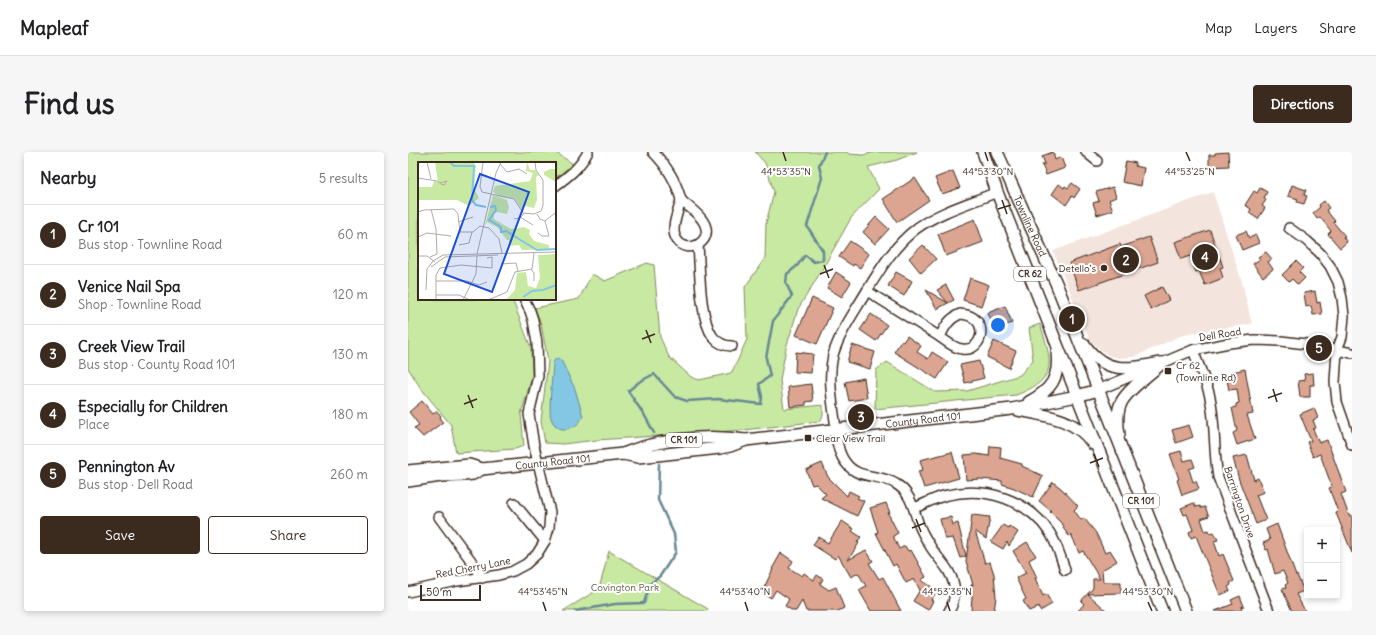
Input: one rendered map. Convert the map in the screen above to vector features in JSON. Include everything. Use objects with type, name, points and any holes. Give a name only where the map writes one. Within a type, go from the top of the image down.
[{"type":"main road","name":"Townline Road","points":[[983,152],[997,192],[1078,396]]},
{"type":"main road","name":"Townline Road","points":[[996,152],[1056,283],[1098,390]]},
{"type":"main road","points":[[1074,329],[1088,350],[1104,363],[1124,369],[1162,363]]},
{"type":"main road","points":[[1012,409],[1041,396],[1053,382],[1058,365],[1055,337]]},
{"type":"main road","points":[[1124,456],[1118,431],[1118,418],[1122,402],[1133,389],[1162,363]]},
{"type":"main road","name":"County Road 101","points":[[408,481],[441,476],[469,474],[482,469],[623,454],[639,448],[680,440],[719,437],[746,440],[1012,409],[1078,396],[1098,390]]},
{"type":"main road","name":"CR 101","points":[[1098,390],[1186,611]]},
{"type":"main road","name":"CR 101","points":[[1078,396],[1162,611]]},
{"type":"main road","name":"CR 101","points":[[1012,409],[1048,416],[1066,422],[1080,430],[1091,440],[1101,456]]},
{"type":"main road","name":"County Road 101","points":[[408,471],[469,464],[482,469]]},
{"type":"street","points":[[556,185],[574,172],[583,162],[588,152]]},
{"type":"street","points":[[653,152],[663,162],[672,175],[679,190],[681,200],[674,228],[675,235],[678,241],[684,246],[691,247],[698,245],[704,241],[706,226],[702,220],[681,200]]},
{"type":"street","points":[[1086,152],[1097,161]]},
{"type":"street","points":[[949,611],[954,596],[954,585],[950,574],[925,537],[918,523],[911,499],[896,484],[887,480],[866,476],[856,472],[848,466],[842,457],[838,448],[830,375],[833,356],[839,337],[890,254],[918,228],[934,218],[997,192]]},
{"type":"street","points":[[1289,228],[1320,253],[1330,266],[1338,282],[1344,316],[1342,337],[1337,350],[1335,382],[1337,402],[1352,445]]},
{"type":"street","points":[[698,245],[703,310],[707,323],[713,337],[721,344],[732,346]]},
{"type":"street","points":[[867,291],[954,346],[962,349],[969,349],[975,346],[980,339],[982,332],[976,319],[968,315],[960,314],[947,324],[940,337]]},
{"type":"street","name":"Red Cherry Lane","points":[[408,592],[457,581],[513,572],[538,554],[545,541],[550,528],[550,512],[534,446],[529,414],[538,376],[537,343],[533,320],[524,300]]},
{"type":"street","name":"Dell Road","points":[[1098,390],[1193,350],[1229,343],[1254,340],[1287,341],[1352,352]]},
{"type":"street","name":"Barrington Drive","points":[[1193,350],[1210,394],[1218,477],[1269,611]]},
{"type":"street","points":[[914,508],[947,495],[963,492],[980,491],[1013,501],[1040,521],[1050,534],[1058,549],[1065,570]]},
{"type":"street","points":[[514,502],[545,541]]},
{"type":"street","points":[[439,517],[482,578]]},
{"type":"shaded area","points":[[1213,192],[1242,282],[1252,324],[1180,336],[1134,357],[1119,358],[1109,356],[1089,338],[1053,251]]},
{"type":"green space","points":[[408,152],[555,152],[573,164],[556,177],[556,162],[418,162],[418,300],[512,300],[531,348],[532,377],[521,414],[524,446],[515,449],[456,453],[451,425],[420,387],[408,368]]},
{"type":"green space","points":[[755,152],[847,152],[849,154],[863,155],[876,152],[917,152],[897,160],[868,167],[879,189],[851,218],[798,309],[786,348],[780,380],[784,409],[823,405],[823,416],[820,421],[744,430],[597,440],[563,444],[545,443],[541,421],[548,361],[541,324],[535,308],[579,299],[592,274],[605,281],[647,263],[654,265],[660,337],[669,357],[691,377],[699,380],[731,373],[747,339],[745,287],[765,258],[766,223],[774,192],[765,163]]},
{"type":"green space","points":[[1040,324],[1047,348],[1049,367],[1046,375],[1040,382],[1030,389],[1016,395],[875,409],[876,370],[887,362],[935,392],[967,391],[1020,375],[1033,360],[1029,328]]},
{"type":"green space","name":"Covington Park","points":[[609,551],[708,609],[707,611],[563,611],[599,589]]},
{"type":"water","points":[[557,358],[561,360],[575,389],[583,416],[576,425],[567,429],[561,429],[555,425],[550,414],[553,362]]},
{"type":"building","points":[[1053,152],[1055,160],[1061,157],[1065,168],[1046,175],[1042,164],[1045,164],[1042,156]]},
{"type":"building","points":[[1228,152],[1229,166],[1209,167],[1209,155]]},
{"type":"building","points":[[1126,161],[1136,163],[1135,166],[1144,168],[1141,186],[1122,182]]},
{"type":"building","points":[[953,171],[960,188],[942,194],[935,178]]},
{"type":"building","points":[[915,178],[929,200],[897,222],[883,199]]},
{"type":"building","points":[[1072,183],[1080,189],[1074,198],[1072,196],[1066,205],[1052,194],[1059,184],[1064,188],[1065,186],[1068,188]]},
{"type":"building","points":[[1292,185],[1306,190],[1304,195],[1307,196],[1304,204],[1297,202],[1298,199],[1288,196]]},
{"type":"building","points":[[1113,187],[1116,197],[1109,200],[1113,210],[1097,215],[1093,203],[1099,201],[1096,192]]},
{"type":"building","points":[[1260,188],[1267,192],[1264,198],[1266,200],[1262,206],[1265,208],[1258,219],[1249,213],[1251,209],[1245,205],[1254,191],[1257,193]]},
{"type":"building","points":[[1324,201],[1329,208],[1326,210],[1335,221],[1333,222],[1345,236],[1343,237],[1347,242],[1340,248],[1328,234],[1331,231],[1320,217],[1317,219],[1313,213]]},
{"type":"building","points":[[876,217],[889,229],[875,244],[863,232]]},
{"type":"building","points":[[975,219],[983,242],[946,256],[938,234]]},
{"type":"building","points":[[1210,230],[1223,267],[1220,268],[1223,278],[1205,285],[1199,271],[1196,272],[1190,256],[1181,259],[1175,242]]},
{"type":"building","points":[[1246,231],[1249,238],[1256,235],[1259,243],[1242,250],[1236,235]]},
{"type":"building","points":[[1149,237],[1158,262],[1079,290],[1069,263],[1120,244],[1121,247]]},
{"type":"building","points":[[850,241],[869,254],[860,268],[854,264],[853,266],[839,257]]},
{"type":"building","points":[[923,245],[936,259],[921,273],[909,258]]},
{"type":"building","points":[[1266,252],[1272,259],[1268,262],[1273,269],[1263,277],[1253,264],[1260,259],[1258,257]]},
{"type":"building","points":[[1296,261],[1303,268],[1299,272],[1305,278],[1298,285],[1292,279],[1289,282],[1282,275]]},
{"type":"building","points":[[836,272],[851,282],[842,297],[827,288]]},
{"type":"building","points":[[896,272],[912,281],[904,296],[888,286]]},
{"type":"building","points":[[970,278],[989,285],[981,306],[963,300]]},
{"type":"building","points":[[946,285],[954,300],[948,303],[937,290]]},
{"type":"building","points":[[1162,287],[1169,300],[1151,310],[1144,296]]},
{"type":"building","points":[[926,290],[948,303],[937,309]]},
{"type":"building","points":[[1315,291],[1317,303],[1320,302],[1322,314],[1313,315],[1311,306],[1306,307],[1304,293]]},
{"type":"building","points":[[812,298],[833,308],[817,344],[796,335]]},
{"type":"building","points":[[1005,306],[1012,323],[995,329],[988,313]]},
{"type":"building","points":[[871,314],[887,325],[876,341],[860,330]]},
{"type":"building","points":[[907,336],[921,346],[917,352],[928,359],[932,352],[948,362],[937,379],[894,352],[901,341],[903,342]]},
{"type":"building","points":[[994,341],[1016,351],[1009,368],[987,357]]},
{"type":"building","points":[[852,345],[875,352],[870,369],[847,362]]},
{"type":"building","points":[[796,352],[813,354],[811,373],[795,372]]},
{"type":"building","points":[[979,361],[984,378],[965,383],[960,365]]},
{"type":"building","points":[[1245,369],[1253,414],[1247,415],[1255,439],[1237,445],[1233,433],[1237,431],[1232,408],[1236,407],[1236,404],[1239,403],[1237,389],[1229,390],[1227,380],[1234,379],[1232,372]]},
{"type":"building","points":[[1313,373],[1314,385],[1310,385],[1310,397],[1300,397],[1298,381],[1305,380],[1304,374]]},
{"type":"building","points":[[864,378],[867,398],[849,401],[845,382]]},
{"type":"building","points":[[811,384],[813,401],[806,402],[806,405],[790,407],[788,387]]},
{"type":"building","points":[[422,401],[433,414],[437,411],[443,422],[423,437],[414,428],[419,425],[409,412]]},
{"type":"building","points":[[1314,408],[1318,418],[1313,420],[1316,428],[1313,429],[1319,443],[1327,440],[1346,492],[1341,494],[1349,516],[1352,515],[1352,553],[1336,513],[1338,512],[1329,488],[1332,487],[1320,454],[1313,457],[1307,442],[1311,441],[1300,414]]},
{"type":"building","points":[[1189,425],[1193,437],[1176,443],[1172,430]]},
{"type":"building","points":[[990,446],[1001,447],[1000,458],[1022,464],[1022,466],[1043,476],[1033,497],[1002,484],[1002,481],[980,479],[966,480],[964,455],[976,454],[989,456]]},
{"type":"building","points":[[1181,451],[1184,461],[1192,459],[1195,467],[1189,469],[1193,482],[1196,481],[1199,489],[1182,495],[1177,480],[1179,479],[1170,454]]},
{"type":"building","points":[[952,452],[959,478],[924,488],[918,471],[923,470],[920,460]]},
{"type":"building","points":[[1247,455],[1254,480],[1258,478],[1264,492],[1256,495],[1266,520],[1256,524],[1239,480],[1233,458]]},
{"type":"building","points":[[822,463],[828,477],[847,496],[849,491],[859,496],[857,498],[864,501],[857,516],[821,498],[826,494],[816,484],[812,485],[806,470]]},
{"type":"building","points":[[1053,482],[1078,506],[1074,510],[1081,520],[1084,518],[1096,533],[1105,553],[1110,550],[1117,561],[1102,570],[1103,582],[1121,582],[1121,593],[1088,594],[1107,611],[1078,611],[1084,604],[1081,601],[1093,588],[1093,579],[1100,579],[1083,551],[1079,553],[1071,534],[1069,536],[1063,528],[1064,526],[1050,512],[1051,511],[1039,501]]},
{"type":"building","points":[[886,503],[890,513],[888,513],[898,533],[893,536],[899,549],[905,546],[908,551],[911,550],[926,577],[921,580],[932,587],[929,591],[935,594],[931,600],[933,601],[928,610],[913,601],[920,590],[914,579],[906,583],[896,564],[893,566],[876,533],[878,532],[870,508]]},
{"type":"building","points":[[1194,503],[1196,507],[1205,507],[1209,516],[1201,519],[1205,531],[1209,530],[1210,533],[1214,532],[1218,540],[1214,541],[1219,556],[1223,554],[1234,581],[1230,583],[1231,585],[1228,587],[1230,591],[1220,595],[1196,536],[1191,538],[1189,532],[1193,530],[1187,514],[1184,515],[1181,508]]},
{"type":"building","points":[[972,515],[990,517],[986,539],[975,531],[985,563],[990,562],[994,574],[996,597],[994,611],[971,611],[971,585],[973,585],[966,561]]},
{"type":"building","points":[[951,517],[953,525],[958,523],[966,556],[960,558],[953,538],[945,539],[940,519]]},
{"type":"building","points":[[842,521],[854,529],[852,531],[861,537],[857,542],[859,543],[848,560],[866,550],[873,561],[869,563],[879,579],[883,577],[901,611],[871,611],[859,590],[866,586],[858,573],[851,577],[838,555],[835,559],[813,545],[818,537],[828,543]]},
{"type":"building","points":[[1277,524],[1296,576],[1297,575],[1304,591],[1296,594],[1305,611],[1292,611],[1282,589],[1286,588],[1285,585],[1288,583],[1283,571],[1275,574],[1268,549],[1266,550],[1263,543],[1270,540],[1266,529]]},
{"type":"building","points":[[1003,525],[1008,528],[1009,526],[1018,532],[1009,546],[1007,542],[1003,549],[991,542]]},
{"type":"building","points":[[1027,542],[1036,556],[1029,560],[1037,578],[1035,578],[1043,596],[1046,594],[1052,604],[1040,611],[1038,607],[1029,611],[1023,601],[1026,599],[1016,578],[1026,573],[1013,551]]},
{"type":"building","points":[[781,553],[793,561],[789,568],[802,576],[804,573],[814,580],[817,575],[823,579],[820,584],[829,590],[836,587],[844,608],[838,611],[806,611],[802,601],[796,611],[793,611],[785,606],[789,599],[776,590],[771,598],[762,592]]},
{"type":"building","points":[[1240,596],[1244,606],[1241,607],[1242,611],[1215,611],[1233,604],[1231,600]]},
{"type":"waterway","points":[[654,433],[645,416],[628,391],[639,382],[654,374],[675,397],[687,401],[718,399],[761,404],[762,397],[759,384],[770,376],[766,358],[773,321],[792,296],[786,283],[787,274],[797,266],[805,255],[814,262],[823,260],[823,251],[807,226],[822,178],[819,165],[825,152]]},
{"type":"waterway","points":[[575,611],[615,604],[644,603],[650,584],[660,576],[676,552],[674,534],[658,500],[659,464]]},
{"type":"place","name":"Especially for Children","points":[[1205,257]]},
{"type":"place","name":"Venice Nail Spa","points":[[1126,260]]},
{"type":"place","name":"Detello's","points":[[1104,268]]},
{"type":"place","name":"Cr 101","points":[[1072,319]]},
{"type":"place","name":"Pennington Av","points":[[1319,348]]},
{"type":"place","name":"Cr 62 (Townline Rd)","points":[[1168,371]]},
{"type":"place","name":"Creek View Trail","points":[[861,417]]},
{"type":"place","name":"Clear View Trail","points":[[808,438]]}]
